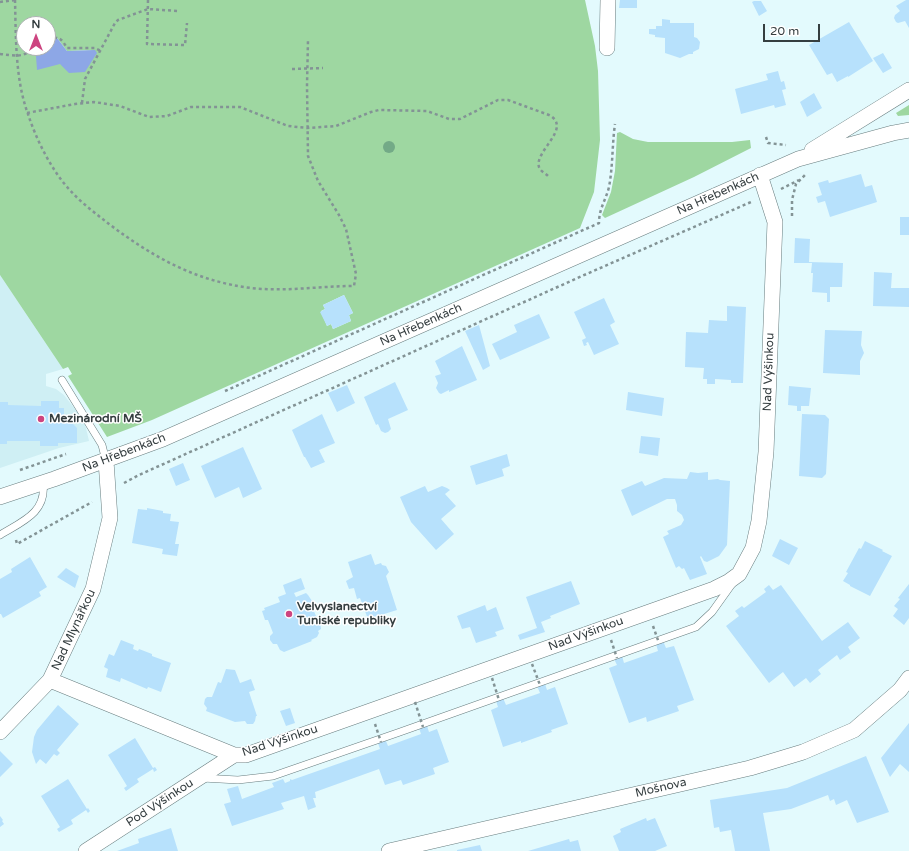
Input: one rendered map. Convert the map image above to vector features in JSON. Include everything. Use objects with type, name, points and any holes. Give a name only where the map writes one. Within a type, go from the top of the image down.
[{"type":"street","points":[[607,48],[608,0]]},
{"type":"street","name":"Na Hřebenkách","points":[[798,159],[909,90]]},
{"type":"street","name":"Na Hřebenkách","points":[[0,497],[106,461],[163,439],[798,159],[909,130]]},
{"type":"street","name":"Nad Výšinkou","points":[[50,680],[234,756],[253,752],[714,589],[728,582],[739,574],[754,548],[759,521],[766,452],[775,222],[760,175]]},
{"type":"street","name":"Nad Mlynářkou","points":[[0,732],[50,680],[93,589],[110,518],[106,461]]},
{"type":"street","name":"Mošnova","points":[[390,851],[750,768],[803,752],[854,730],[900,690],[909,678]]},
{"type":"street","name":"Pod Výšinkou","points":[[86,851],[234,756]]},
{"type":"lane","points":[[62,380],[102,445],[106,461]]},
{"type":"lane","points":[[0,534],[30,517],[37,510],[44,493],[42,483]]},
{"type":"lane","points":[[199,778],[238,780],[273,776],[696,628],[712,612],[739,574]]},
{"type":"path","points":[[0,2],[15,0],[16,19]]},
{"type":"path","points":[[148,0],[147,44],[186,45],[186,22]]},
{"type":"path","points":[[82,103],[85,79],[118,20],[148,9],[178,11]]},
{"type":"path","points":[[56,37],[61,39],[67,48],[95,48],[101,51]]},
{"type":"path","points":[[18,56],[21,86],[27,112],[36,136],[57,174],[79,200],[135,243],[155,256],[193,274],[230,285],[288,290],[327,286],[354,286],[356,274],[346,229],[340,216],[318,181],[308,156],[308,40]]},
{"type":"path","points":[[0,54],[16,56]]},
{"type":"path","points":[[292,69],[323,68]]},
{"type":"path","points":[[27,112],[94,102],[113,104],[149,117],[167,116],[191,107],[240,107],[288,126],[308,128],[336,126],[379,110],[427,111],[449,119],[460,120],[498,100],[508,100],[549,115],[556,121],[557,126],[555,135],[539,161],[541,171],[548,176]]},
{"type":"path","points":[[221,393],[599,223],[599,213],[608,190],[612,171],[615,124]]},
{"type":"path","points":[[766,137],[768,143],[791,145]]},
{"type":"path","points":[[653,626],[659,643]]},
{"type":"path","points":[[610,640],[617,658]]},
{"type":"path","points":[[532,664],[540,685]]},
{"type":"path","points":[[492,678],[499,700]]},
{"type":"path","points":[[415,702],[423,727]]},
{"type":"path","points":[[375,724],[382,742]]},
{"type":"shaded area","name":"Mezinárodní MŠ","points":[[0,275],[63,369],[46,374],[46,386],[56,389],[64,395],[81,417],[86,428],[89,441],[59,448],[0,468]]},
{"type":"green space","points":[[0,0],[585,0],[595,46],[598,71],[600,140],[594,192],[580,228],[152,420],[107,437],[68,376],[72,374],[68,367],[63,369],[0,275]],"holes":[[[344,295],[353,313],[349,315],[351,321],[333,329],[331,324],[327,326],[321,311],[325,309],[323,305]]]},
{"type":"green space","points":[[909,105],[909,115],[898,116],[896,113]]},
{"type":"green space","points":[[620,132],[633,139],[648,142],[732,142],[750,140],[751,148],[694,177],[605,218],[602,215],[611,192],[615,171],[617,133]]},
{"type":"water","points":[[56,37],[67,51],[95,50],[97,53],[85,72],[69,73],[60,64],[37,70],[36,56],[56,56]]},
{"type":"building","points":[[620,0],[637,0],[637,8],[619,8]]},
{"type":"building","points":[[906,0],[909,0],[909,28],[905,21],[898,23],[894,18],[900,11],[896,6]]},
{"type":"building","points":[[761,1],[767,11],[759,16],[752,2]]},
{"type":"building","points":[[662,19],[670,20],[670,23],[694,23],[694,37],[700,42],[699,49],[693,52],[693,54],[680,58],[665,53],[665,38],[655,37],[655,35],[649,34],[649,29],[656,29],[656,26],[662,26]]},
{"type":"building","points":[[849,22],[873,61],[848,77],[837,82],[832,73],[827,75],[809,45]]},
{"type":"building","points":[[883,53],[892,68],[883,73],[873,58]]},
{"type":"building","points":[[778,71],[781,82],[784,81],[786,89],[782,90],[786,105],[775,108],[774,105],[741,114],[735,89],[768,80],[766,74]]},
{"type":"building","points":[[814,93],[822,108],[807,117],[800,102]]},
{"type":"building","points":[[861,174],[865,187],[872,185],[877,202],[830,217],[825,201],[818,203],[816,197],[822,195],[818,183],[828,180],[829,183]]},
{"type":"building","points":[[900,217],[909,217],[909,235],[900,235]]},
{"type":"building","points":[[795,238],[810,239],[809,262],[843,263],[842,287],[830,287],[830,302],[827,302],[827,293],[812,292],[812,263],[794,263]]},
{"type":"building","points":[[874,272],[892,273],[891,288],[909,288],[909,307],[873,306]]},
{"type":"building","points":[[344,295],[353,313],[349,315],[351,321],[333,329],[331,324],[327,326],[320,312],[325,309],[323,305]]},
{"type":"building","points":[[604,298],[615,322],[610,325],[619,344],[594,355],[588,342],[586,343],[587,345],[584,346],[582,340],[586,338],[574,312]]},
{"type":"building","points":[[727,306],[746,307],[743,383],[731,383],[731,380],[715,379],[715,384],[707,384],[707,379],[703,379],[704,368],[685,367],[686,332],[708,333],[709,320],[727,321]]},
{"type":"building","points":[[539,314],[550,338],[500,360],[492,344],[517,332],[514,325]]},
{"type":"building","points":[[479,325],[490,366],[483,370],[465,331]]},
{"type":"building","points":[[825,330],[862,331],[861,345],[864,353],[860,361],[860,375],[823,373]]},
{"type":"building","points":[[462,346],[477,380],[441,394],[436,388],[438,383],[435,376],[441,374],[435,361]]},
{"type":"building","points":[[395,382],[408,410],[388,419],[391,429],[385,433],[381,431],[378,424],[376,425],[364,397]]},
{"type":"building","points":[[347,385],[355,403],[337,412],[328,393]]},
{"type":"building","points":[[789,386],[811,388],[809,406],[801,406],[801,411],[797,411],[797,406],[788,405]]},
{"type":"building","points":[[628,392],[664,398],[662,416],[626,410]]},
{"type":"building","points":[[41,401],[59,401],[59,408],[64,408],[64,415],[72,415],[71,422],[77,428],[77,443],[58,443],[58,446],[40,446],[40,441],[7,441],[7,444],[0,444],[0,402],[8,402],[8,405],[41,406]]},
{"type":"building","points":[[322,414],[335,443],[319,450],[325,462],[311,468],[304,457],[292,430]]},
{"type":"building","points":[[802,414],[825,415],[829,419],[826,474],[822,478],[799,476]]},
{"type":"building","points":[[641,436],[660,438],[658,456],[639,453]]},
{"type":"building","points":[[243,447],[262,489],[243,498],[239,487],[215,498],[201,466]]},
{"type":"building","points":[[507,454],[510,466],[502,469],[504,476],[476,485],[470,466]]},
{"type":"building","points":[[183,463],[190,480],[176,486],[169,469]]},
{"type":"building","points":[[690,472],[708,472],[708,480],[718,479],[730,481],[727,545],[719,556],[707,562],[704,561],[701,556],[700,557],[707,574],[690,580],[684,568],[682,569],[679,566],[676,568],[663,537],[669,534],[667,531],[681,525],[684,520],[682,515],[677,511],[675,499],[667,499],[632,516],[621,490],[642,481],[645,486],[664,478],[687,479]]},
{"type":"building","points":[[425,486],[428,492],[442,486],[447,488],[450,490],[445,494],[456,506],[441,519],[454,534],[436,550],[411,522],[400,497]]},
{"type":"building","points":[[147,508],[171,514],[170,521],[179,522],[175,544],[179,544],[177,556],[162,554],[163,549],[132,543],[138,509],[147,510]]},
{"type":"building","points":[[780,539],[798,548],[789,565],[772,556]]},
{"type":"building","points":[[865,541],[892,556],[870,596],[843,581],[848,573],[846,572],[859,548],[861,549]]},
{"type":"building","points":[[371,554],[375,565],[381,563],[382,565],[386,566],[389,572],[386,576],[397,610],[368,619],[360,598],[357,599],[354,588],[349,589],[346,581],[353,577],[348,562]]},
{"type":"building","points":[[30,557],[47,587],[39,592],[41,596],[3,618],[0,614],[0,579],[12,572],[11,569]]},
{"type":"building","points":[[66,568],[79,576],[75,588],[57,577]]},
{"type":"building","name":"Velvyslanectví Tuniské republiky","points":[[301,578],[305,589],[294,593],[296,597],[306,593],[308,595],[312,601],[312,607],[316,616],[320,621],[321,629],[318,631],[319,633],[317,637],[311,640],[312,641],[284,652],[280,650],[277,644],[273,644],[270,640],[270,636],[273,633],[268,620],[265,620],[262,611],[265,610],[264,608],[280,602],[278,597],[286,594],[283,585]]},
{"type":"building","points":[[571,581],[580,604],[550,616],[551,618],[541,622],[545,632],[520,640],[518,635],[537,628],[526,597]]},
{"type":"building","points":[[909,584],[909,618],[904,625],[893,616],[898,609],[894,606],[900,599],[898,598]]},
{"type":"building","points":[[769,585],[773,590],[781,585],[822,641],[848,622],[860,638],[848,647],[851,652],[840,660],[837,655],[818,670],[821,674],[810,683],[806,678],[794,687],[783,672],[769,683],[726,626],[739,616],[735,611],[742,606],[744,608],[766,592],[764,589]]},
{"type":"building","points":[[485,605],[487,611],[496,607],[504,629],[495,632],[497,636],[476,643],[470,627],[462,629],[457,616]]},
{"type":"building","points":[[121,640],[134,645],[133,649],[138,651],[139,649],[152,654],[152,656],[171,663],[161,692],[148,687],[147,689],[121,678],[120,682],[106,677],[108,669],[104,667],[109,654],[114,656]]},
{"type":"building","points":[[663,641],[666,648],[674,646],[694,700],[677,706],[679,711],[647,722],[646,717],[629,723],[609,668],[617,665],[614,659],[622,656],[624,663],[658,651],[656,644]]},
{"type":"building","points":[[226,669],[235,670],[240,683],[251,679],[255,690],[249,692],[257,716],[253,724],[247,724],[245,721],[235,722],[206,711],[207,708],[204,704],[205,699],[207,697],[212,697],[218,682],[221,683]]},
{"type":"building","points":[[545,684],[547,690],[555,687],[568,724],[551,730],[552,732],[521,743],[521,741],[503,747],[491,710],[498,707],[496,701],[503,698],[506,705],[540,693],[537,686]]},
{"type":"building","points":[[58,705],[79,724],[57,750],[60,753],[57,756],[54,754],[46,764],[40,759],[36,764],[32,752],[34,737],[37,730]]},
{"type":"building","points":[[290,708],[295,723],[286,726],[280,711]]},
{"type":"building","points":[[909,723],[909,772],[900,764],[890,777],[881,758]]},
{"type":"building","points":[[427,726],[429,732],[437,729],[449,762],[433,768],[435,774],[403,785],[401,780],[385,785],[379,769],[315,792],[316,798],[313,798],[316,807],[308,810],[304,796],[281,803],[284,809],[232,826],[224,804],[231,802],[227,789],[238,786],[242,799],[274,787],[272,783],[283,779],[285,783],[290,781],[290,779],[292,780],[380,749],[378,743],[386,741],[388,746],[421,734],[419,728]]},
{"type":"building","points":[[135,738],[153,768],[155,767],[157,770],[154,772],[153,769],[137,779],[139,782],[126,791],[124,788],[127,786],[108,755]]},
{"type":"building","points":[[0,751],[13,764],[0,777]]},
{"type":"building","points":[[866,756],[889,812],[857,823],[847,800],[836,805],[834,799],[830,801],[828,795],[791,809],[763,813],[770,851],[735,851],[731,830],[720,832],[719,827],[714,828],[710,800],[787,788]]},
{"type":"building","points":[[68,779],[87,809],[88,808],[90,811],[88,813],[86,810],[71,820],[73,824],[59,832],[57,829],[60,827],[41,796]]},
{"type":"building","points":[[0,816],[4,824],[0,827]]},
{"type":"building","points":[[646,818],[647,821],[655,818],[667,846],[655,851],[619,851],[613,836],[621,832],[620,829]]},
{"type":"building","points":[[171,828],[178,851],[117,851],[139,843],[138,839]]},
{"type":"building","points":[[569,839],[570,842],[578,840],[581,851],[528,851]]},
{"type":"building","points":[[480,845],[482,851],[457,851],[457,850]]},
{"type":"place","name":"Mezinárodní MŠ","points":[[41,419]]},
{"type":"place","name":"Velvyslanectví Tuniské republiky","points":[[289,614]]}]
